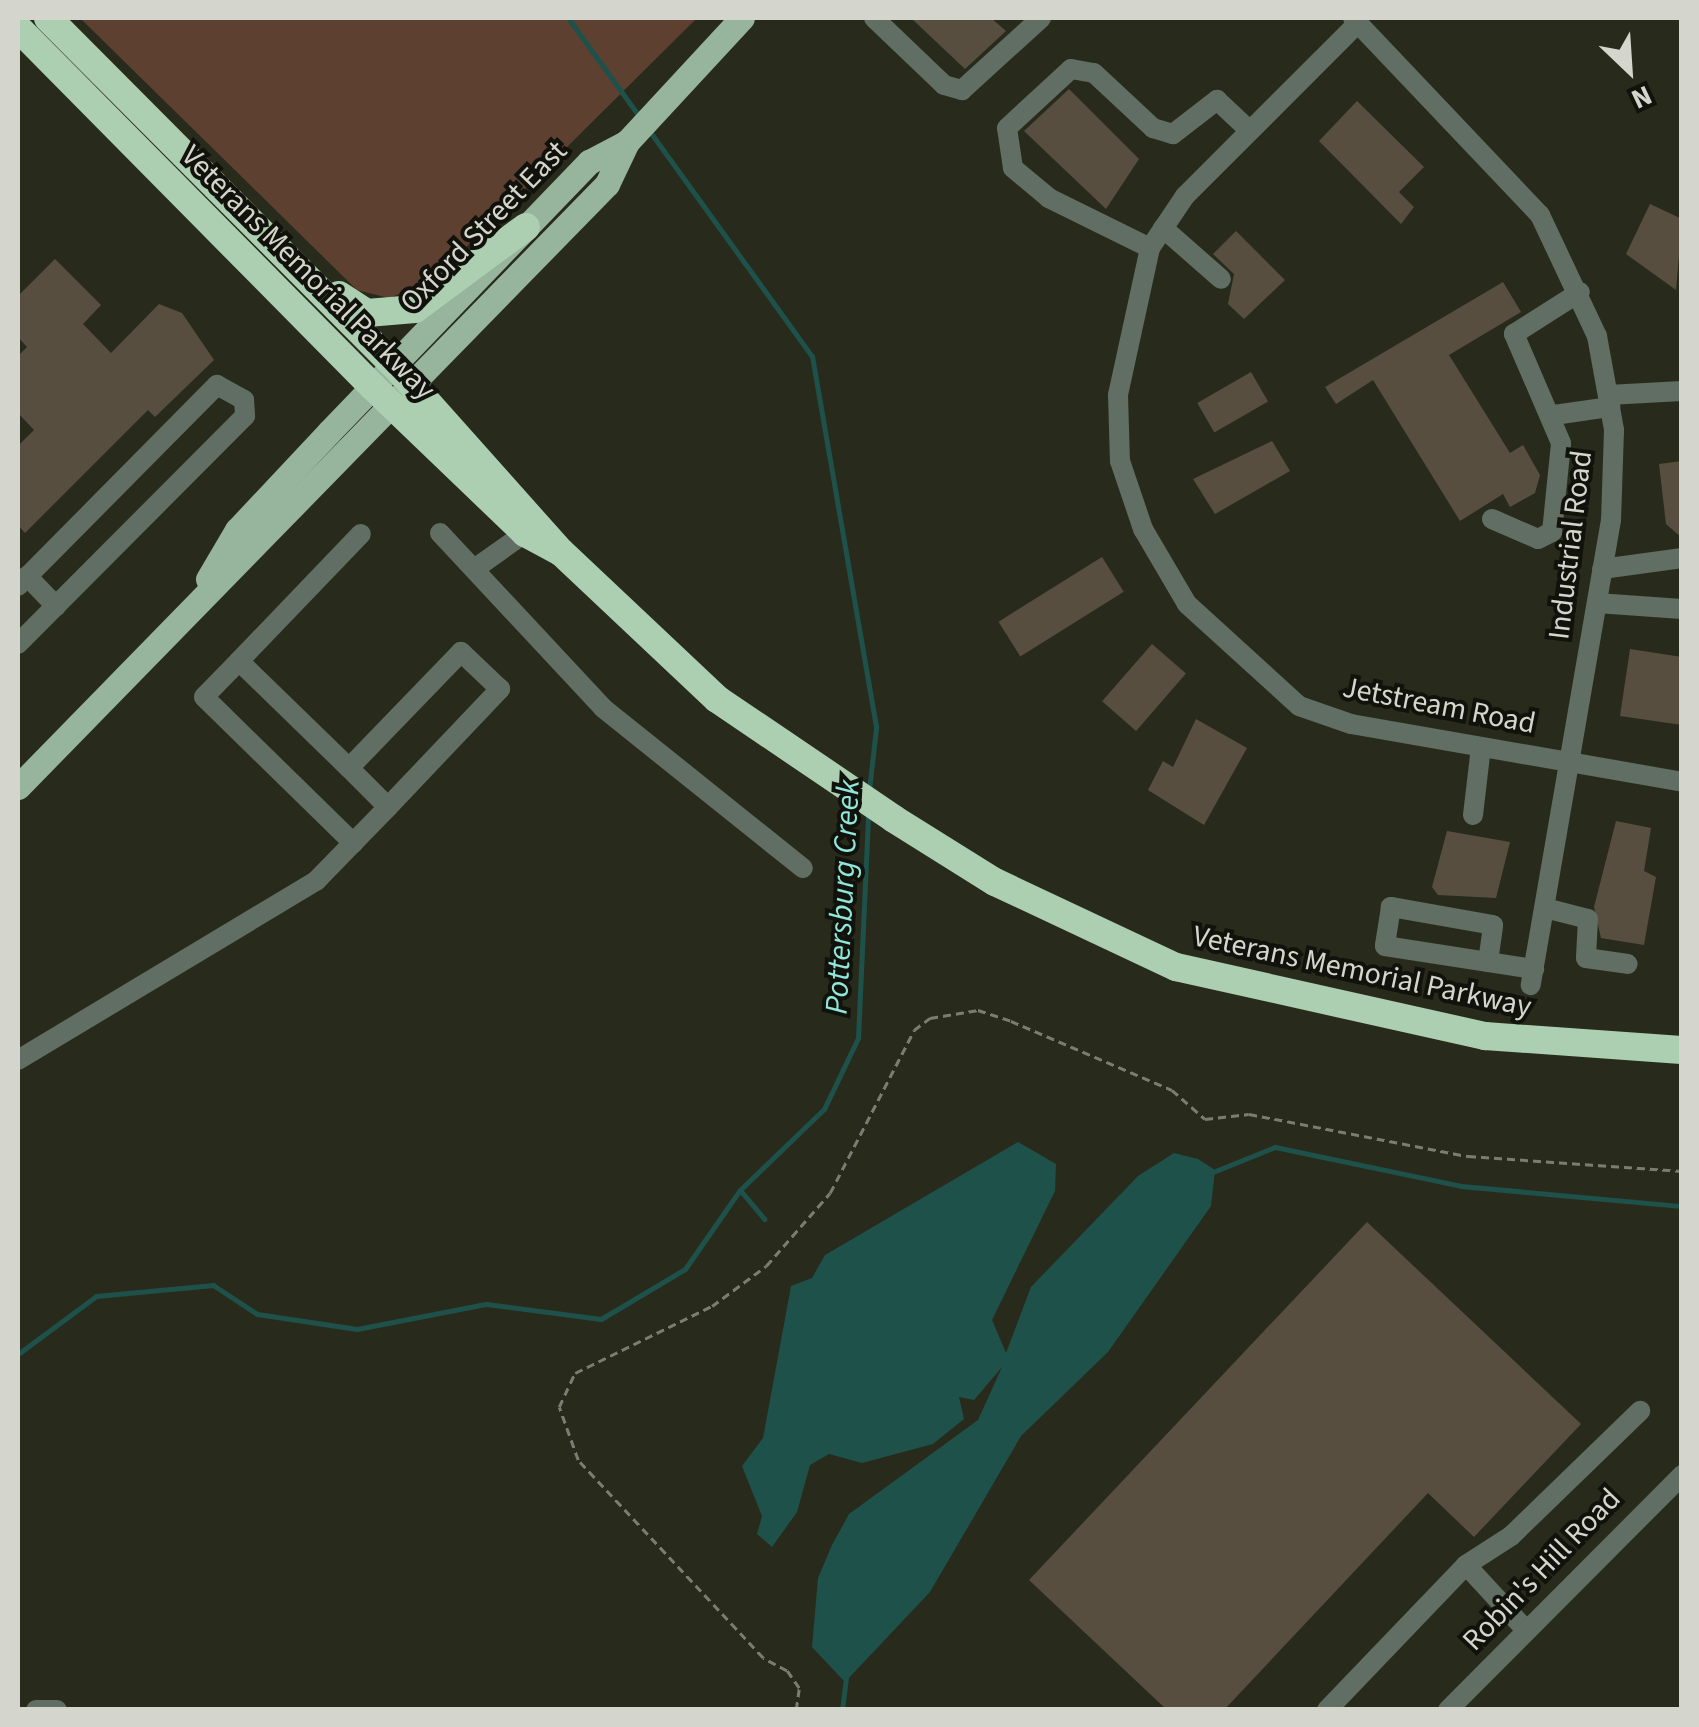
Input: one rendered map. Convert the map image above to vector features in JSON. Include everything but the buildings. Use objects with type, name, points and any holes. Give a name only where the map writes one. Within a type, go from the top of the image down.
[{"type":"highway","name":"Veterans Memorial Parkway","points":[[48,18],[304,274],[525,534],[562,552]]},
{"type":"highway","name":"Veterans Memorial Parkway","points":[[18,28],[372,387],[401,387],[562,552],[718,700],[995,882],[1176,967],[1485,1036],[1682,1050]]},
{"type":"highway","points":[[304,274],[367,313],[404,312],[450,290],[526,227]]},
{"type":"main road","name":"Oxford Street East","points":[[401,387],[607,184],[627,142],[742,18]]},
{"type":"main road","name":"Oxford Street East","points":[[18,787],[200,592],[259,547],[401,387],[526,227],[589,162],[627,142]]},
{"type":"main road","name":"Oxford Street East","points":[[200,592],[237,530],[372,387]]},
{"type":"street","points":[[874,18],[944,85],[962,90],[1040,18]]},
{"type":"street","name":"Jetstream Road","points":[[1356,20],[1250,131],[1163,228],[1150,248],[1118,395],[1120,461],[1142,529],[1187,604],[1299,706],[1350,724],[1682,782]]},
{"type":"street","name":"Industrial Road","points":[[1356,20],[1540,215],[1580,292],[1609,401],[1602,568],[1533,977],[1488,962]]},
{"type":"street","points":[[1150,248],[1049,198],[1013,168],[1007,128],[1071,69],[1094,72],[1153,128],[1173,134],[1217,100],[1250,131]]},
{"type":"street","points":[[1163,228],[1221,279]]},
{"type":"street","points":[[1492,519],[1538,539],[1552,532],[1561,491],[1554,416],[1514,334],[1580,292]]},
{"type":"street","points":[[18,644],[56,606],[245,416],[244,400],[216,385],[22,581],[56,606]]},
{"type":"street","points":[[1554,416],[1609,401],[1682,390]]},
{"type":"street","points":[[440,533],[477,567],[604,708],[803,868]]},
{"type":"street","points":[[353,843],[204,698],[362,534]]},
{"type":"street","points":[[477,567],[525,534]]},
{"type":"street","points":[[1602,568],[1682,558]]},
{"type":"street","points":[[1596,602],[1682,609]]},
{"type":"street","points":[[18,1060],[316,881],[500,689],[461,652],[349,768]]},
{"type":"street","points":[[239,660],[388,806]]},
{"type":"street","points":[[1473,815],[1482,747]]},
{"type":"street","points":[[1391,906],[1493,925],[1488,962],[1385,946],[1391,906]]},
{"type":"street","points":[[1544,908],[1588,919],[1586,958],[1628,964]]},
{"type":"street","points":[[1327,1710],[1466,1566],[1511,1536],[1640,1411]]},
{"type":"street","name":"Robin's Hill Road","points":[[1448,1710],[1682,1476]]},
{"type":"street","points":[[1466,1566],[1525,1630]]},
{"type":"street","points":[[36,1710],[57,1710]]},
{"type":"path","points":[[796,1710],[799,1688],[788,1671],[763,1658],[578,1460],[559,1408],[575,1373],[712,1306],[766,1266],[830,1193],[914,1030],[930,1018],[978,1010],[1011,1021],[1172,1090],[1205,1120],[1249,1114],[1468,1156],[1682,1171]]},
{"type":"shaded area","points":[[80,18],[697,18],[432,281],[389,298],[357,290]]},
{"type":"water","points":[[1018,1142],[1056,1164],[1055,1191],[992,1320],[1006,1353],[1031,1287],[1138,1176],[1174,1153],[1198,1159],[1215,1170],[1211,1206],[1108,1352],[1021,1436],[930,1592],[845,1682],[812,1647],[818,1578],[832,1545],[849,1514],[978,1420],[1002,1367],[974,1400],[959,1397],[964,1419],[933,1444],[862,1463],[829,1454],[810,1465],[797,1512],[772,1547],[757,1534],[762,1516],[742,1466],[763,1438],[791,1286],[812,1278],[825,1255]]},
{"type":"waterway","name":"Pottersburg Creek","points":[[568,18],[639,116]]},
{"type":"waterway","name":"Pottersburg Creek","points":[[648,129],[812,356],[876,728],[869,790]]},
{"type":"waterway","name":"Pottersburg Creek","points":[[18,1354],[96,1296],[213,1285],[257,1314],[357,1329],[486,1304],[601,1319],[685,1269],[740,1190],[824,1109],[858,1038],[868,816]]},
{"type":"waterway","points":[[1213,1172],[1275,1147],[1461,1186],[1682,1206]]},
{"type":"waterway","points":[[740,1190],[764,1219]]},
{"type":"waterway","points":[[842,1710],[846,1678]]}]
